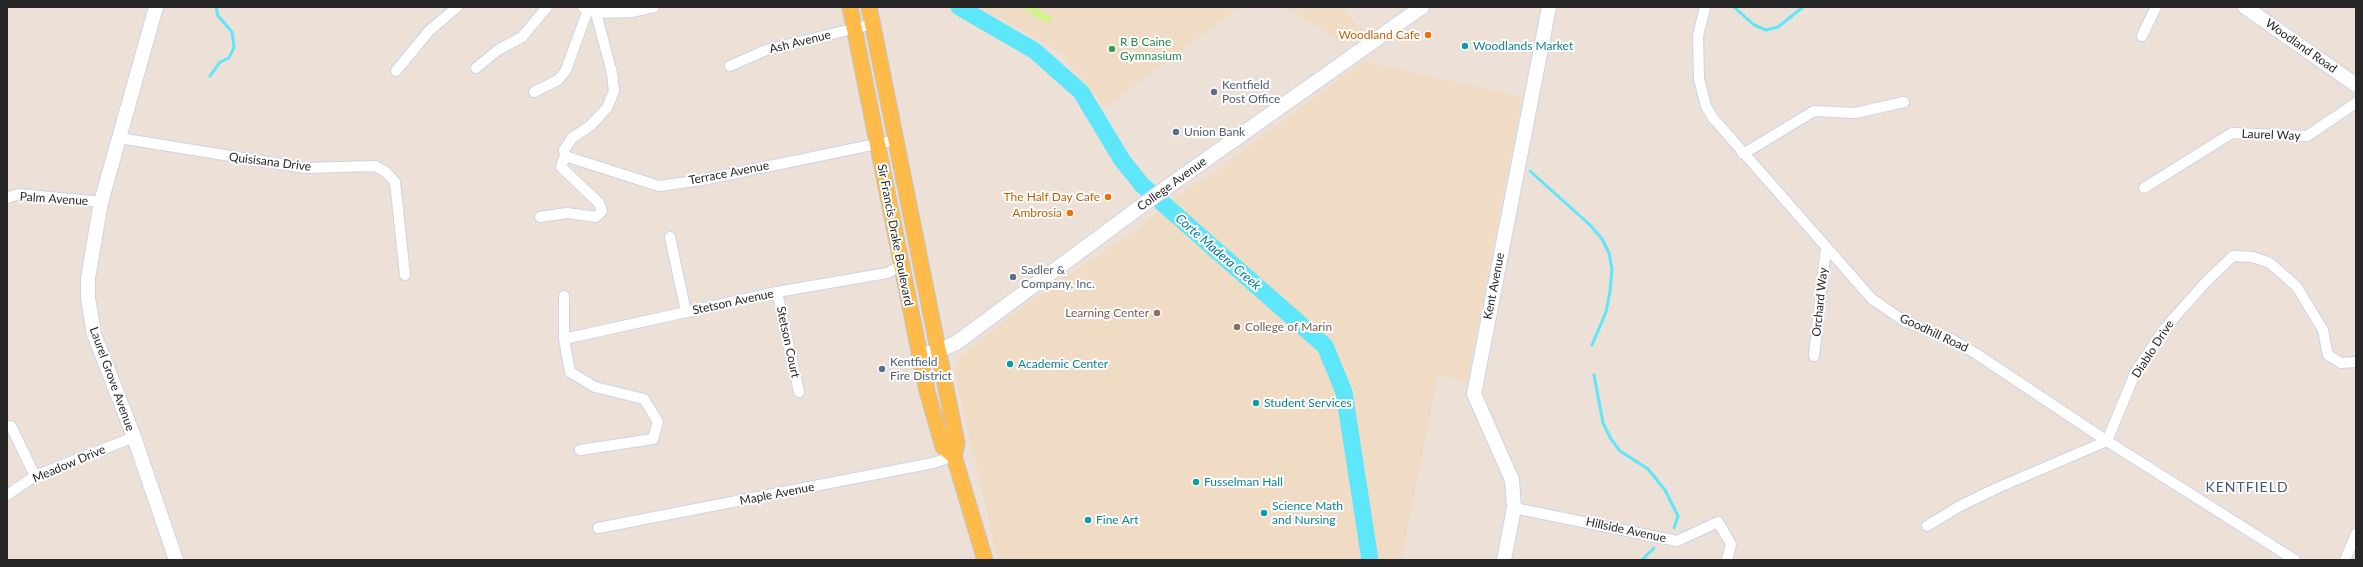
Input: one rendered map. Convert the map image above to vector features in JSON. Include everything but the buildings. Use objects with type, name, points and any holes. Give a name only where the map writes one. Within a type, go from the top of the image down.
[{"type":"main road","name":"Sir Francis Drake Boulevard","points":[[850,7],[919,355],[935,424],[943,446],[954,456]]},
{"type":"main road","name":"Sir Francis Drake Boulevard","points":[[870,7],[957,443],[954,456],[985,560]]},
{"type":"street","name":"Laurel Grove Avenue","points":[[156,7],[100,202],[88,278],[90,311],[94,334],[134,437],[176,560]]},
{"type":"street","points":[[396,71],[429,31],[457,7]]},
{"type":"street","points":[[476,68],[498,50],[522,37],[547,7]]},
{"type":"street","points":[[589,9],[631,12],[654,7]]},
{"type":"street","name":"College Avenue","points":[[919,355],[938,351],[956,343],[1160,193],[1422,7]]},
{"type":"street","name":"Kent Avenue","points":[[1504,560],[1514,508],[1512,480],[1474,394],[1549,7]]},
{"type":"street","name":"Goodhill Road","points":[[1705,7],[1700,22],[1698,51],[1702,92],[1713,118],[1743,154],[1878,304],[1904,321],[1951,339],[1975,353],[2107,441],[2295,560]]},
{"type":"street","points":[[2142,36],[2156,7]]},
{"type":"street","name":"Woodland Road","points":[[2246,7],[2356,85]]},
{"type":"street","points":[[534,92],[558,80],[566,70],[589,9]]},
{"type":"street","points":[[540,216],[567,213],[596,217],[602,211],[599,203],[563,170],[562,163],[565,156],[564,150],[572,138],[590,126],[607,108],[614,91],[612,72],[589,9]]},
{"type":"street","name":"Ash Avenue","points":[[730,66],[766,50],[873,24]]},
{"type":"street","points":[[1743,154],[1814,111],[1855,113],[1904,102]]},
{"type":"street","name":"Laurel Way","points":[[2144,188],[2232,133],[2307,136],[2356,103]]},
{"type":"street","name":"Quisisana Drive","points":[[119,138],[305,168],[375,166],[386,172],[395,182],[405,275]]},
{"type":"street","name":"Terrace Avenue","points":[[565,156],[659,186],[702,180],[896,140]]},
{"type":"street","name":"Palm Avenue","points":[[7,198],[19,194],[100,202]]},
{"type":"street","points":[[670,237],[686,312]]},
{"type":"street","name":"Orchard Way","points":[[1814,356],[1826,247]]},
{"type":"street","name":"Diablo Drive","points":[[2107,441],[2136,371],[2165,328],[2206,282],[2233,256],[2253,257],[2270,263],[2297,287],[2323,330],[2328,355],[2341,363],[2356,362]]},
{"type":"street","name":"Stetson Avenue","points":[[564,339],[777,292],[887,273],[901,266]]},
{"type":"street","name":"Stetson Court","points":[[777,292],[799,392]]},
{"type":"street","points":[[564,296],[564,339],[570,372],[595,387],[644,398],[658,422],[653,440],[580,450]]},
{"type":"street","points":[[11,426],[35,476]]},
{"type":"street","name":"Meadow Drive","points":[[7,495],[35,476],[134,437]]},
{"type":"street","points":[[1927,526],[1960,506],[1997,488],[2107,441]]},
{"type":"street","name":"Maple Avenue","points":[[598,528],[932,463],[954,456]]},
{"type":"street","name":"Hillside Avenue","points":[[1514,508],[1601,524],[1677,541],[1718,522],[1731,544],[1727,560]]},
{"type":"street","points":[[2345,560],[2356,534]]},
{"type":"shaded area","points":[[981,7],[1240,7],[1105,108],[1061,53]]},
{"type":"shaded area","points":[[1285,7],[1342,7],[1362,30],[1343,43]]},
{"type":"shaded area","name":"College of Marin","points":[[1364,61],[1522,97],[1467,382],[1438,375],[1401,560],[998,560],[957,383],[955,371],[960,357],[1021,308],[1139,228],[1168,202],[1203,180]]},
{"type":"green space","points":[[1021,7],[1035,7],[1052,18],[1048,24]]},
{"type":"waterway","points":[[210,76],[220,62],[229,58],[234,47],[232,32],[218,16],[216,7]]},
{"type":"waterway","name":"Corte Madera Creek","points":[[959,7],[1035,51],[1081,92],[1122,160],[1142,185],[1325,346],[1344,392],[1370,560]]},
{"type":"waterway","points":[[1734,7],[1754,25],[1766,30],[1778,27],[1803,7]]},
{"type":"waterway","points":[[1530,171],[1590,225],[1602,239],[1609,253],[1612,269],[1610,291],[1606,312],[1592,345]]},
{"type":"waterway","points":[[1594,375],[1603,423],[1611,439],[1620,451],[1648,469],[1665,490],[1678,516],[1674,528]]},
{"type":"waterway","points":[[1642,560],[1654,548]]},
{"type":"place","name":"Woodland Cafe","points":[[1428,35]]},
{"type":"place","name":"Woodlands Market","points":[[1465,46]]},
{"type":"place","name":"R B Caine Gymnasium","points":[[1112,49]]},
{"type":"place","name":"Kentfield Post Office","points":[[1214,92]]},
{"type":"place","name":"Union Bank","points":[[1176,132]]},
{"type":"place","name":"The Half Day Cafe","points":[[1108,197]]},
{"type":"place","name":"Ambrosia","points":[[1070,213]]},
{"type":"place","name":"Sadler & Company, Inc.","points":[[1013,277]]},
{"type":"place","name":"Learning Center","points":[[1157,313]]},
{"type":"place","name":"College of Marin","points":[[1237,327]]},
{"type":"place","name":"Academic Center","points":[[1010,364]]},
{"type":"place","name":"Kentfield Fire District","points":[[882,369]]},
{"type":"place","name":"Student Services","points":[[1256,403]]},
{"type":"place","name":"Fusselman Hall","points":[[1196,482]]},
{"type":"place","name":"Science Math and Nursing","points":[[1264,513]]},
{"type":"place","name":"Fine Art","points":[[1088,520]]},
{"type":"district","name":"KENTFIELD","points":[[2247,487]]}]
